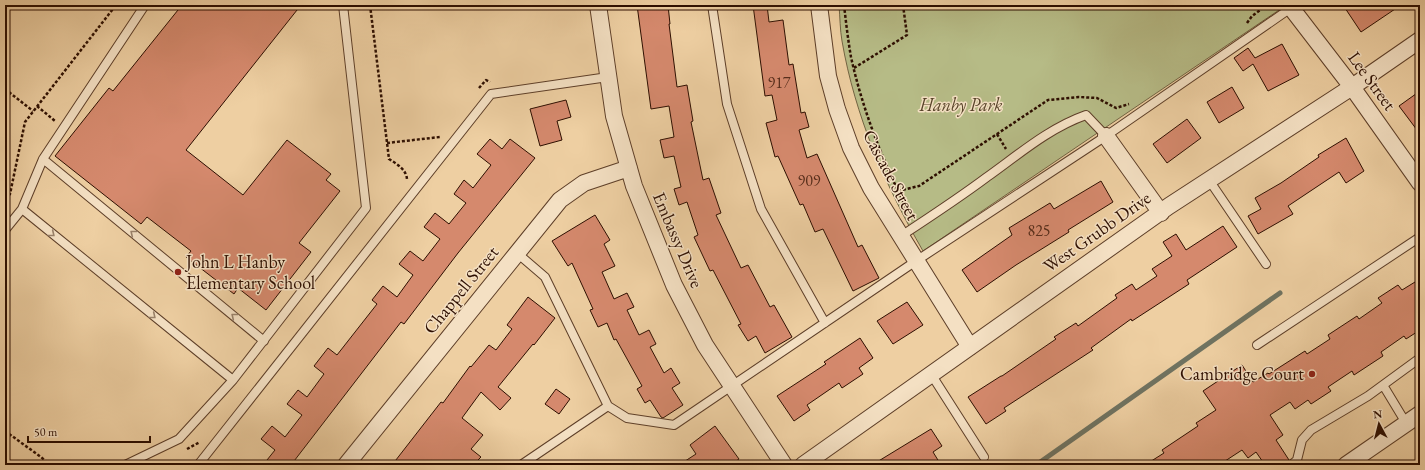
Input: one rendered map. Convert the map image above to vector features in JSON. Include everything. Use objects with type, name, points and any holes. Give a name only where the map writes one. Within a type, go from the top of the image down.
[{"type":"street","name":"Embassy Drive","points":[[598,5],[614,116],[634,186],[674,285],[705,345],[784,465]]},
{"type":"street","name":"Cascade Street","points":[[819,5],[827,68],[836,110],[851,148],[871,188],[970,347]]},
{"type":"street","name":"Lee Street","points":[[1290,7],[1418,176]]},
{"type":"street","name":"West Grubb Drive","points":[[803,465],[1161,213],[1352,87],[1420,40]]},
{"type":"street","points":[[1106,136],[1161,213]]},
{"type":"street","name":"Chappell Street","points":[[346,465],[560,200],[584,184],[629,168]]},
{"type":"street","points":[[1346,465],[1420,414]]},
{"type":"lane","points":[[5,230],[22,209],[43,159],[145,5]]},
{"type":"lane","points":[[125,465],[179,439],[233,380],[366,208],[343,5]]},
{"type":"lane","points":[[712,5],[727,104],[761,209],[825,323]]},
{"type":"lane","points":[[517,253],[545,277],[608,406],[628,418],[674,425],[916,261],[1106,136],[1290,7]]},
{"type":"lane","points":[[198,465],[491,94],[608,77]]},
{"type":"lane","points":[[901,236],[960,197],[1036,142],[1069,121],[1086,115],[1106,136]]},
{"type":"lane","points":[[43,159],[264,340]]},
{"type":"lane","points":[[1209,180],[1266,264]]},
{"type":"lane","points":[[22,209],[233,380]]},
{"type":"lane","points":[[1257,345],[1420,237]]},
{"type":"lane","points":[[1291,465],[1297,460],[1302,440],[1311,430],[1368,396],[1420,358]]},
{"type":"lane","points":[[931,374],[984,457]]},
{"type":"lane","points":[[1383,385],[1406,423]]},
{"type":"lane","points":[[521,465],[608,406]]},
{"type":"path","points":[[5,199],[10,194],[25,122],[116,5]]},
{"type":"path","points":[[844,5],[851,56],[862,97],[879,148],[900,196],[916,226]]},
{"type":"path","points":[[854,68],[907,35],[903,5]]},
{"type":"path","points":[[5,89],[33,111]]},
{"type":"path","points":[[37,106],[63,128]]},
{"type":"path","points":[[996,134],[1013,159]]},
{"type":"path","points":[[5,431],[50,465]]},
{"type":"green space","name":"Hanby Park","points":[[839,5],[1285,6],[923,251],[896,201],[863,123],[841,37]]},
{"type":"building","points":[[182,5],[301,5],[186,150],[243,195],[287,140],[331,174],[326,180],[340,191],[299,243],[311,252],[266,310],[238,288],[234,294],[186,257],[191,251],[147,217],[141,224],[55,156],[109,88],[113,91]]},
{"type":"building","points":[[637,5],[668,5],[677,87],[687,85],[693,121],[691,122],[703,180],[709,178],[721,213],[716,215],[741,268],[748,265],[770,307],[774,305],[792,337],[765,353],[756,336],[748,341],[738,325],[741,324],[713,270],[710,271],[694,237],[698,235],[687,202],[679,205],[674,189],[681,187],[674,156],[664,158],[660,140],[674,137],[669,106],[651,109]]},
{"type":"building","points":[[753,5],[767,5],[769,22],[783,20],[789,65],[793,64],[801,113],[805,112],[809,127],[799,130],[807,158],[817,154],[858,247],[862,245],[879,278],[853,291],[823,229],[815,232],[803,204],[800,205],[778,156],[775,157],[766,123],[777,120],[772,95],[765,96]]},
{"type":"building","points":[[1343,5],[1401,5],[1361,32]]},
{"type":"building","points":[[1282,44],[1299,75],[1268,91],[1253,64],[1243,71],[1234,58],[1248,48],[1255,58]]},
{"type":"building","points":[[1232,87],[1244,108],[1219,123],[1207,102]]},
{"type":"building","points":[[1420,91],[1420,134],[1399,106]]},
{"type":"building","points":[[566,100],[571,117],[557,121],[562,140],[540,146],[530,109]]},
{"type":"building","points":[[1187,119],[1201,138],[1167,163],[1153,144]]},
{"type":"building","points":[[1346,138],[1364,171],[1346,183],[1339,172],[1288,206],[1293,214],[1258,234],[1248,216],[1261,209],[1255,198],[1281,183],[1319,157],[1318,155]]},
{"type":"building","points":[[490,139],[502,149],[510,139],[535,158],[458,253],[404,324],[401,322],[291,465],[263,465],[275,450],[261,439],[272,426],[285,437],[302,415],[287,404],[298,390],[307,397],[324,374],[314,366],[328,348],[337,355],[377,304],[372,300],[383,286],[397,297],[413,275],[399,264],[410,251],[423,261],[440,239],[424,227],[435,213],[449,224],[466,203],[454,194],[464,180],[473,188],[491,165],[477,154]]},
{"type":"building","points":[[1101,181],[1113,202],[1068,230],[1069,232],[1016,265],[977,292],[962,270],[1012,235],[1009,228],[1050,203],[1054,209]]},
{"type":"building","points":[[595,215],[610,240],[604,244],[615,266],[602,272],[614,299],[627,293],[634,307],[627,310],[639,335],[649,330],[656,344],[650,347],[664,373],[671,368],[680,383],[672,388],[683,405],[663,418],[650,400],[645,403],[637,389],[642,386],[616,339],[614,340],[607,323],[598,327],[590,310],[593,309],[572,263],[568,266],[552,241]]},
{"type":"building","points":[[1223,226],[1237,247],[1187,280],[1189,284],[1132,321],[1131,319],[1091,348],[1093,350],[1004,408],[1006,411],[986,424],[968,397],[1056,339],[1054,337],[1076,323],[1078,326],[1117,298],[1115,295],[1132,284],[1136,290],[1157,276],[1152,269],[1172,256],[1163,242],[1176,234],[1186,250]]},
{"type":"building","name":"Cambridge Court","points":[[1415,282],[1420,289],[1420,330],[1406,339],[1404,336],[1381,352],[1383,356],[1354,375],[1352,371],[1328,387],[1331,391],[1311,404],[1308,400],[1295,409],[1290,402],[1270,415],[1283,435],[1276,440],[1289,460],[1286,465],[1265,465],[1256,452],[1248,458],[1242,450],[1219,465],[1145,465],[1164,453],[1162,450],[1198,426],[1196,423],[1216,410],[1203,391],[1242,365],[1253,382],[1268,373],[1269,374],[1305,351],[1307,354],[1330,339],[1328,335],[1357,316],[1359,319],[1382,303],[1378,298],[1398,285],[1402,290]]},
{"type":"building","points":[[528,297],[555,318],[498,387],[511,398],[500,410],[481,392],[462,418],[483,435],[471,449],[481,457],[473,465],[392,465],[441,402],[443,403],[470,366],[471,367],[489,345],[496,350],[512,329],[507,325]]},
{"type":"building","points":[[907,302],[923,325],[893,344],[877,321]]},
{"type":"building","points":[[860,338],[873,358],[859,368],[863,374],[842,388],[839,383],[807,405],[810,410],[794,421],[777,396],[826,364],[824,362]]},
{"type":"building","points":[[556,389],[570,399],[559,414],[545,404]]},
{"type":"building","points":[[715,426],[739,459],[730,465],[679,465],[696,454],[690,445]]},
{"type":"building","points":[[931,429],[942,446],[933,452],[941,465],[872,465]]},
{"type":"waterway","points":[[1036,465],[1280,293]]},
{"type":"place","name":"John L Hanby Elementary School","points":[[178,272]]},
{"type":"place","name":"Cambridge Court","points":[[1312,374]]}]
